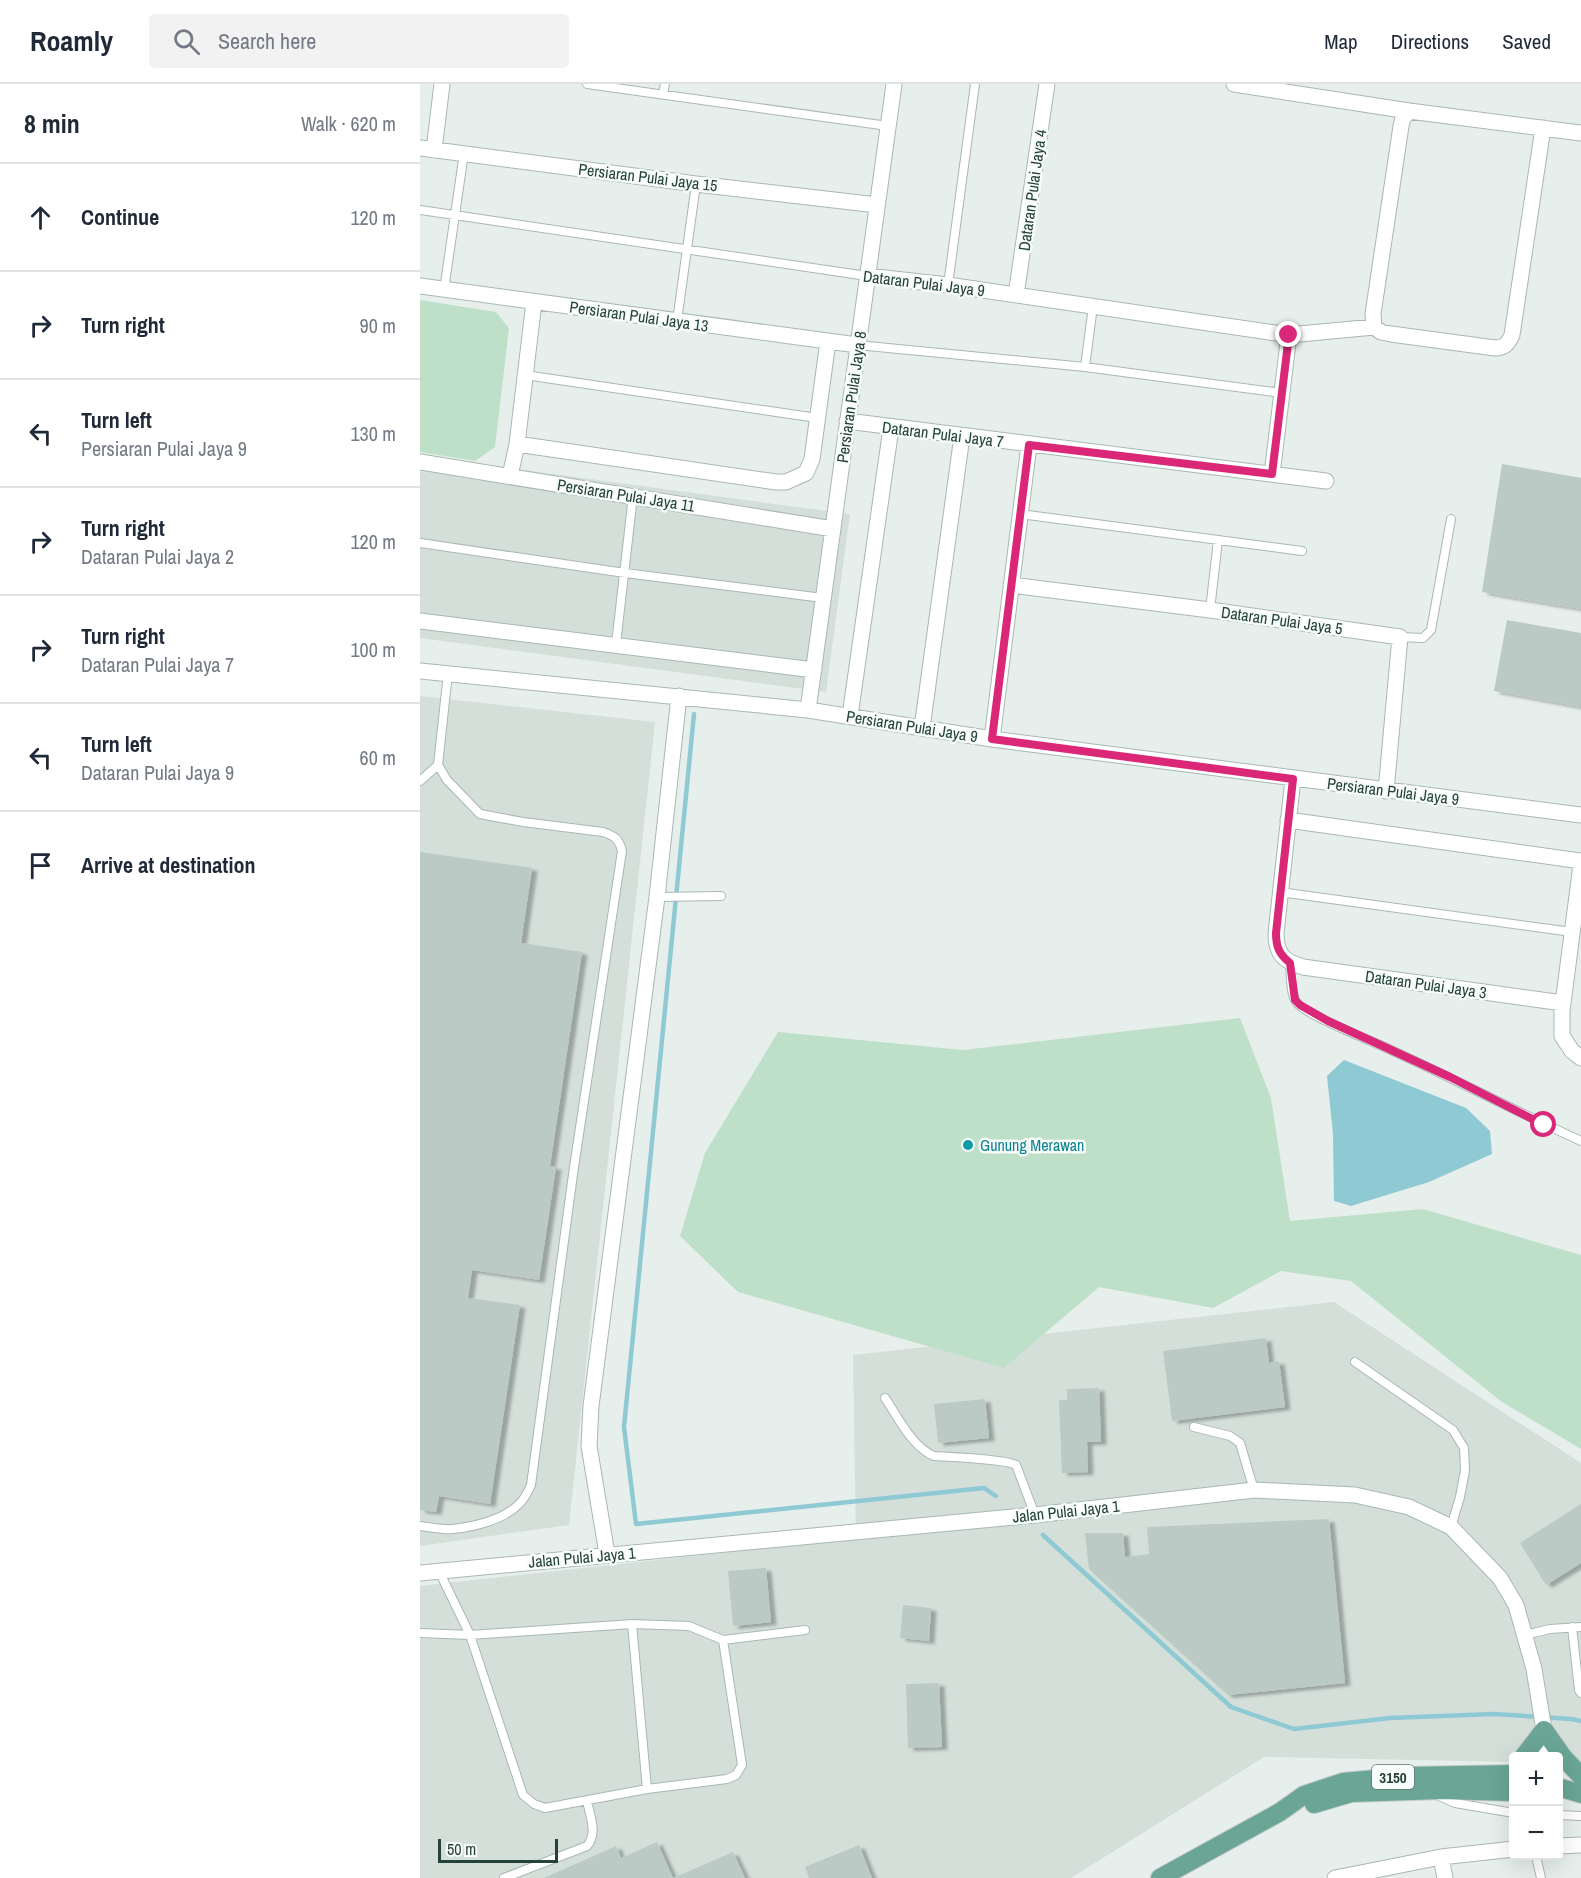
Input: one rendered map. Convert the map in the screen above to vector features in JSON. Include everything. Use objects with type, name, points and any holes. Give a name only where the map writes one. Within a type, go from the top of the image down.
[{"type":"main road","points":[[1527,1752],[1543,1728],[1563,1757],[1581,1777]]},
{"type":"main road","points":[[1563,1775],[1581,1777]]},
{"type":"main road","name":"3150","points":[[1160,1878],[1280,1812],[1304,1795],[1343,1782],[1408,1776],[1509,1781]]},
{"type":"main road","name":"3150","points":[[1280,1812],[1309,1806],[1351,1792],[1428,1791],[1509,1781]]},
{"type":"main road","points":[[1563,1789],[1581,1795]]},
{"type":"main road","points":[[1563,1795],[1581,1795]]},
{"type":"street","points":[[427,149],[442,84]]},
{"type":"street","name":"Persiaran Pulai Jaya 8","points":[[808,710],[894,84]]},
{"type":"street","name":"Dataran Pulai Jaya 4","points":[[1016,295],[1047,84]]},
{"type":"street","points":[[1234,84],[1409,111],[1581,133]]},
{"type":"street","points":[[1409,111],[1403,118],[1401,126],[1373,314],[1374,327],[1381,332],[1391,334],[1495,348],[1502,348],[1512,336],[1543,128]]},
{"type":"street","name":"Persiaran Pulai Jaya 15","points":[[427,149],[877,205]]},
{"type":"street","name":"Dataran Pulai Jaya 9","points":[[867,276],[948,285],[1289,335],[1374,327]]},
{"type":"street","name":"Persiaran Pulai Jaya 13","points":[[420,286],[858,345]]},
{"type":"street","points":[[510,476],[517,444],[534,302]]},
{"type":"street","points":[[1272,474],[1289,335]]},
{"type":"street","points":[[517,444],[786,482],[806,473],[812,459],[828,341]]},
{"type":"street","name":"Dataran Pulai Jaya 7","points":[[847,421],[1326,480]]},
{"type":"street","points":[[850,716],[891,428]]},
{"type":"street","points":[[922,728],[962,436]]},
{"type":"street","points":[[992,739],[1029,445]]},
{"type":"street","name":"Persiaran Pulai Jaya 11","points":[[420,462],[833,529]]},
{"type":"street","name":"Dataran Pulai Jaya 5","points":[[1011,585],[1400,637]]},
{"type":"street","points":[[420,621],[814,670]]},
{"type":"street","points":[[1386,791],[1400,637]]},
{"type":"street","name":"Persiaran Pulai Jaya 9","points":[[420,671],[808,710],[992,739],[1581,815]]},
{"type":"street","points":[[607,1554],[589,1446],[591,1406],[657,897],[679,696]]},
{"type":"street","points":[[1290,963],[1276,946],[1293,779]]},
{"type":"street","points":[[1288,820],[1581,863],[1563,1003],[1563,1036],[1572,1052],[1581,1058]]},
{"type":"street","name":"Dataran Pulai Jaya 3","points":[[1290,963],[1303,968],[1563,1003]]},
{"type":"street","name":"Jalan Pulai Jaya 1","points":[[420,1573],[1035,1515],[1254,1490],[1355,1495],[1409,1507],[1451,1527],[1500,1578],[1516,1605],[1525,1635],[1539,1695],[1543,1752]]},
{"type":"street","points":[[1563,1846],[1581,1845]]},
{"type":"street","points":[[1335,1878],[1441,1857],[1509,1850]]},
{"type":"street","points":[[1441,1857],[1445,1878]]},
{"type":"lane","points":[[587,84],[888,126]]},
{"type":"lane","points":[[663,94],[665,84]]},
{"type":"lane","points":[[948,285],[975,84]]},
{"type":"lane","points":[[444,290],[464,153]]},
{"type":"lane","points":[[677,321],[696,184]]},
{"type":"lane","name":"Dataran Pulai Jaya 9","points":[[420,210],[867,276]]},
{"type":"lane","points":[[1085,367],[1093,306]]},
{"type":"lane","points":[[858,345],[1085,367],[1282,393]]},
{"type":"lane","points":[[525,375],[817,418]]},
{"type":"lane","points":[[616,644],[633,496]]},
{"type":"lane","points":[[1020,514],[1302,551]]},
{"type":"lane","points":[[1400,637],[1423,638],[1431,630],[1451,519]]},
{"type":"lane","points":[[1210,610],[1218,540]]},
{"type":"lane","points":[[420,543],[625,573],[823,598]]},
{"type":"lane","points":[[420,1526],[451,1530],[491,1520],[508,1513],[519,1505],[531,1485],[574,1167],[622,851],[620,841],[614,835],[603,832],[480,814],[451,785],[438,765],[448,673]]},
{"type":"lane","points":[[420,781],[438,765]]},
{"type":"lane","points":[[1280,892],[1572,932]]},
{"type":"lane","points":[[657,897],[721,896]]},
{"type":"lane","points":[[1290,963],[1295,1000],[1300,1005],[1328,1021],[1581,1141]]},
{"type":"lane","points":[[1354,1362],[1453,1430],[1464,1448],[1465,1470],[1451,1527]]},
{"type":"lane","points":[[885,1398],[915,1442],[926,1453],[954,1458],[1009,1461],[1016,1465],[1035,1515]]},
{"type":"lane","points":[[1194,1427],[1230,1436],[1240,1443],[1254,1490]]},
{"type":"lane","points":[[439,1571],[470,1635],[523,1795],[534,1804],[546,1808],[647,1789],[727,1779],[736,1775],[742,1765],[723,1641]]},
{"type":"lane","points":[[632,1624],[647,1789]]},
{"type":"lane","points":[[420,1633],[470,1635],[632,1624],[689,1626],[723,1641],[805,1630]]},
{"type":"lane","points":[[1572,1627],[1580,1691]]},
{"type":"lane","points":[[1525,1635],[1550,1629],[1581,1627]]},
{"type":"lane","points":[[1428,1791],[1455,1803],[1509,1812]]},
{"type":"lane","points":[[504,1878],[587,1846],[592,1840],[593,1832],[587,1801]]},
{"type":"lane","points":[[1563,1815],[1581,1816]]},
{"type":"lane","points":[[1537,1860],[1541,1878]]},
{"type":"shaded area","points":[[420,456],[850,514],[826,692],[420,638]]},
{"type":"shaded area","points":[[420,696],[655,722],[569,1525],[420,1546]]},
{"type":"shaded area","points":[[1334,1302],[1581,1463],[1581,1763],[1563,1762],[1563,1752],[1509,1752],[1509,1762],[1264,1757],[1071,1878],[420,1878],[420,1586],[856,1538],[853,1355]]},
{"type":"green space","points":[[420,300],[496,312],[509,328],[495,447],[475,461],[420,452]]},
{"type":"green space","name":"Gunung Merawan","points":[[1240,1018],[1271,1098],[1290,1221],[1423,1209],[1581,1255],[1581,1449],[1502,1402],[1351,1281],[1281,1271],[1213,1308],[1099,1287],[1004,1368],[738,1292],[680,1236],[705,1153],[778,1032],[963,1050]]},
{"type":"water","points":[[1344,1060],[1466,1108],[1490,1131],[1492,1154],[1429,1182],[1351,1206],[1334,1201],[1333,1134],[1327,1076]]},
{"type":"building","points":[[1502,464],[1581,478],[1581,609],[1482,592]]},
{"type":"building","points":[[1507,620],[1581,633],[1581,707],[1494,691]]},
{"type":"building","points":[[420,852],[532,868],[521,943],[582,952],[550,1166],[556,1167],[539,1280],[472,1270],[468,1298],[520,1305],[490,1504],[439,1496],[436,1512],[420,1510]]},
{"type":"building","points":[[1266,1338],[1269,1363],[1279,1361],[1285,1407],[1172,1421],[1163,1351]]},
{"type":"building","points":[[1099,1388],[1101,1442],[1087,1442],[1088,1472],[1062,1473],[1059,1400],[1067,1400],[1067,1389]]},
{"type":"building","points":[[985,1399],[989,1438],[938,1443],[934,1404]]},
{"type":"building","points":[[1581,1504],[1581,1563],[1546,1585],[1520,1543]]},
{"type":"building","points":[[1329,1519],[1345,1683],[1228,1695],[1089,1569],[1085,1533],[1123,1533],[1125,1557],[1149,1554],[1147,1527]]},
{"type":"building","points":[[766,1568],[771,1622],[733,1626],[728,1571]]},
{"type":"building","points":[[903,1605],[931,1608],[929,1641],[900,1638]]},
{"type":"building","points":[[939,1683],[942,1747],[908,1748],[906,1684]]},
{"type":"building","points":[[657,1842],[673,1878],[544,1878],[616,1846],[621,1858]]},
{"type":"building","points":[[859,1845],[872,1878],[809,1878],[805,1867]]},
{"type":"building","points":[[733,1852],[745,1878],[673,1878]]},
{"type":"waterway","points":[[694,714],[624,1427],[636,1524],[984,1488],[996,1496]]},
{"type":"waterway","points":[[1043,1535],[1231,1707],[1294,1729],[1390,1718],[1494,1714],[1581,1721]]},
{"type":"place","name":"Gunung Merawan","points":[[968,1145]]},
{"type":"route","points":[[1289,335],[1272,474],[1029,445],[992,739],[1293,779],[1276,946],[1290,963],[1295,1000],[1328,1021],[1450,1077],[1544,1125]]}]
